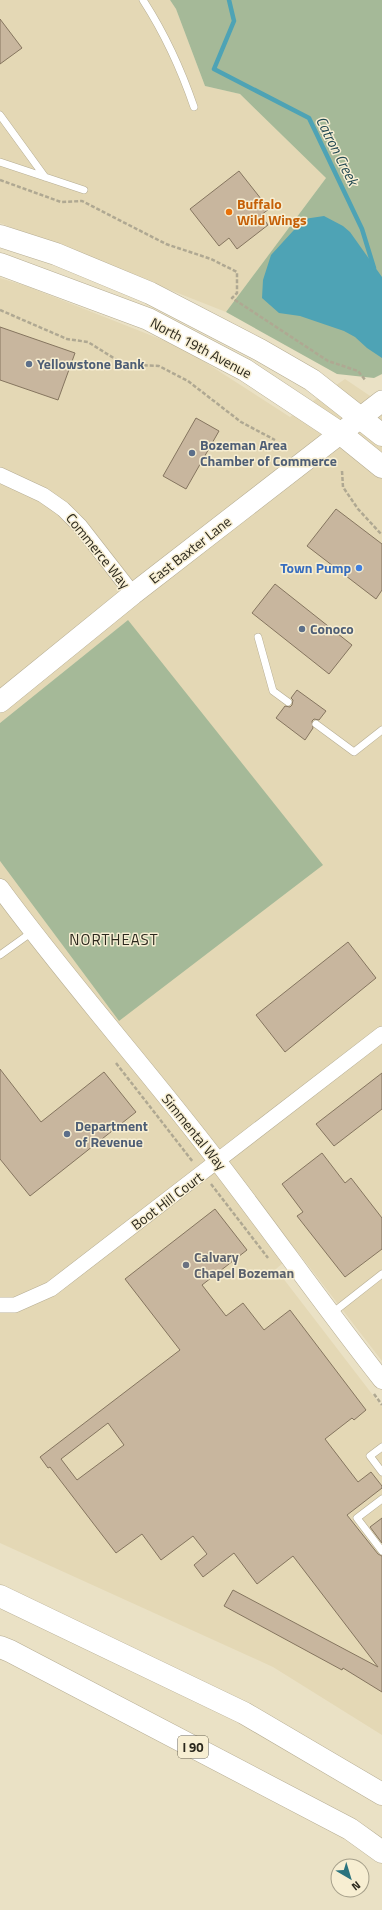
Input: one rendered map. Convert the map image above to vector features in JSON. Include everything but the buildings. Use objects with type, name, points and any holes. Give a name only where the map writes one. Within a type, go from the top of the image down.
[{"type":"main road","name":"North 19th Avenue","points":[[0,236],[56,254],[150,294],[260,350],[312,380],[382,435]]},
{"type":"main road","name":"North 19th Avenue","points":[[0,264],[148,319],[245,370],[340,433],[382,467]]},
{"type":"main road","name":"East Baxter Lane","points":[[0,702],[133,594],[382,401]]},
{"type":"main road","points":[[0,1596],[244,1713],[382,1794]]},
{"type":"main road","name":"I 90","points":[[0,1647],[350,1830],[382,1852]]},
{"type":"street","name":"Commerce Way","points":[[0,475],[43,495],[63,509],[80,526],[133,594]]},
{"type":"street","name":"Simmental Way","points":[[0,888],[32,932],[218,1162],[331,1314],[377,1386]]},
{"type":"street","name":"Boot Hill Court","points":[[0,1305],[16,1305],[51,1289],[218,1162],[382,1034]]},
{"type":"lane","points":[[144,0],[160,26],[179,65],[194,107]]},
{"type":"lane","points":[[0,115],[45,177]]},
{"type":"lane","points":[[0,162],[84,190]]},
{"type":"lane","points":[[258,637],[273,691],[288,702]]},
{"type":"lane","points":[[316,724],[354,752],[382,730]]},
{"type":"lane","points":[[0,955],[32,932]]},
{"type":"lane","points":[[331,1314],[382,1274]]},
{"type":"lane","points":[[382,1447],[370,1456],[382,1472]]},
{"type":"lane","points":[[382,1499],[357,1518],[382,1551]]},
{"type":"path","points":[[0,180],[61,202],[82,201],[99,208],[120,222],[166,244],[211,259],[237,272],[237,293],[232,298],[328,361],[358,371],[366,381]]},
{"type":"path","points":[[0,310],[67,339],[88,342],[120,362],[135,365],[159,366],[188,381],[241,422],[275,440]]},
{"type":"path","points":[[342,471],[343,487],[358,509],[382,535]]},
{"type":"path","points":[[115,1061],[273,1264]]},
{"type":"path","points":[[377,1386],[382,1405]]},
{"type":"shaded area","points":[[0,0],[170,0],[176,9],[205,86],[240,94],[326,178],[226,312],[0,223]]},
{"type":"shaded area","points":[[0,278],[26,286],[183,348],[290,417],[345,379],[382,404],[382,1361],[297,1251],[276,1269],[382,1407],[382,1735],[273,1667],[0,1543],[0,861],[119,1021],[128,620],[0,723]]},
{"type":"green space","points":[[170,0],[382,0],[382,374],[374,378],[337,374],[226,312],[326,178],[240,94],[205,86],[176,9]]},
{"type":"green space","points":[[128,620],[323,865],[119,1021],[0,861],[0,723]]},
{"type":"water","points":[[324,216],[343,226],[350,232],[382,277],[382,358],[367,348],[355,337],[344,331],[300,316],[279,313],[262,298],[263,280],[271,255],[304,219]]},
{"type":"waterway","name":"Catron Creek","points":[[229,0],[234,21],[214,69],[309,118],[362,229],[374,268]]},
{"type":"place","name":"Buffalo Wild Wings","points":[[229,212]]},
{"type":"place","name":"Yellowstone Bank","points":[[29,364]]},
{"type":"place","name":"Bozeman Area Chamber of Commerce","points":[[192,453]]},
{"type":"place","name":"Town Pump","points":[[359,568]]},
{"type":"place","name":"Conoco","points":[[302,629]]},
{"type":"place","name":"Department of Revenue","points":[[67,1134]]},
{"type":"place","name":"Calvary Chapel Bozeman","points":[[186,1265]]},
{"type":"district","name":"NORTHEAST","points":[[114,940]]}]
